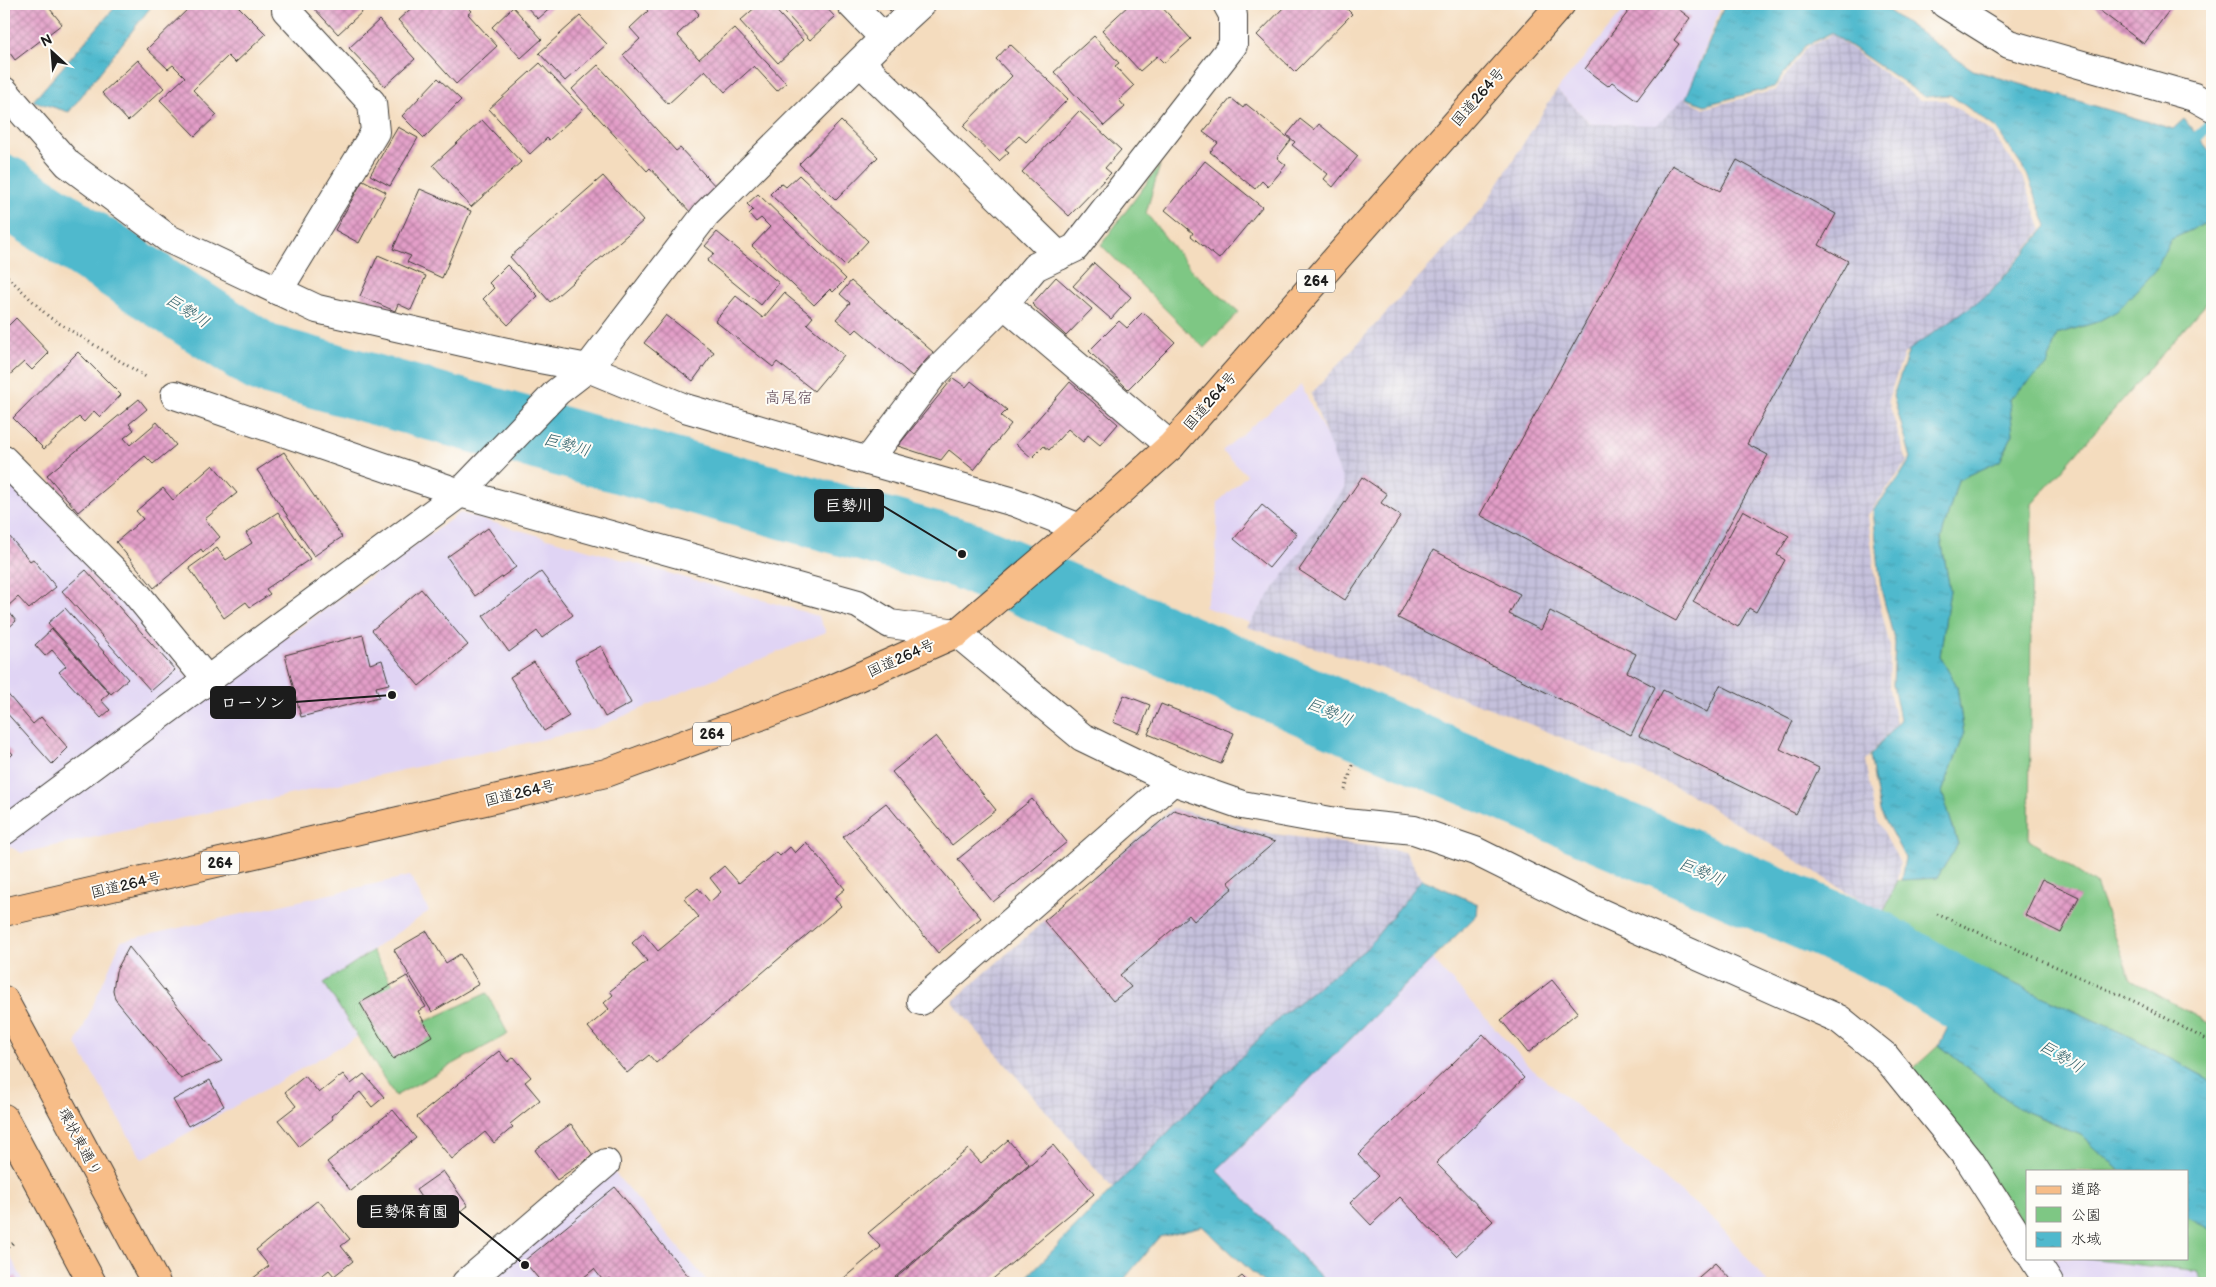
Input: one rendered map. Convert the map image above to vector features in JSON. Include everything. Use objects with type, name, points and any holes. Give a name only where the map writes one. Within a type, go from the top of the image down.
[{"type":"main road","name":"国道264号","points":[[4,912],[606,773],[820,694],[965,626],[1080,528],[1170,446],[1561,4]]},
{"type":"main road","name":"環状東通り","points":[[4,1000],[156,1283]]},
{"type":"main road","points":[[4,1118],[92,1283]]},
{"type":"street","points":[[851,4],[884,38]]},
{"type":"street","points":[[4,831],[460,493],[557,392],[588,368],[706,214],[884,38],[922,4]]},
{"type":"street","points":[[868,461],[932,376],[1004,304],[1035,268],[1075,248],[1233,46],[1233,15],[1227,4]]},
{"type":"street","points":[[1944,4],[2009,44],[2203,102]]},
{"type":"street","points":[[278,291],[375,132],[372,103],[286,10]]},
{"type":"street","points":[[860,62],[1059,256]]},
{"type":"street","points":[[4,91],[68,164],[169,239],[317,309],[529,357],[588,368],[685,408],[1014,502],[1080,528]]},
{"type":"street","points":[[1004,304],[1170,446]]},
{"type":"street","points":[[175,395],[460,493],[858,604],[890,624],[965,626],[1082,737],[1173,782],[1242,805],[1336,822],[1414,830],[1475,851],[1590,908],[1839,1019],[1891,1063],[1970,1161],[2026,1248]]},
{"type":"street","points":[[4,460],[136,592],[207,680]]},
{"type":"street","points":[[921,1001],[1173,782]]},
{"type":"street","points":[[466,1283],[606,1163]]},
{"type":"street","points":[[2033,1260],[2049,1283]]},
{"type":"path","points":[[4,273],[50,317],[175,395]]},
{"type":"path","points":[[1937,914],[2138,1003],[2212,1043]]},
{"type":"path","points":[[4,1250],[16,1241]]},
{"type":"shaded area","points":[[1629,4],[1722,4],[1686,98],[1657,126],[1591,124],[1557,90]]},
{"type":"shaded area","points":[[1832,34],[1920,100],[1945,100],[1992,132],[2023,177],[2042,230],[1986,297],[1904,354],[1888,400],[1907,462],[1868,515],[1877,592],[1890,647],[1889,689],[1896,723],[1865,761],[1875,815],[1900,863],[1897,880],[1883,914],[1683,790],[1511,716],[1381,668],[1247,627],[1345,487],[1311,394],[1482,209],[1557,90],[1591,124],[1657,125],[1684,98],[1705,108],[1775,90],[1806,48]]},
{"type":"shaded area","points":[[1301,385],[1350,483],[1251,623],[1204,607],[1215,575],[1218,502],[1247,475],[1222,451]]},
{"type":"shaded area","points":[[4,476],[116,585],[203,696],[460,513],[818,616],[826,632],[595,728],[22,853],[4,844]]},
{"type":"shaded area","points":[[1172,808],[1274,834],[1405,851],[1422,879],[1367,948],[1281,1016],[1114,1190],[952,1002]]},
{"type":"shaded area","points":[[410,876],[429,911],[324,983],[357,1037],[142,1159],[76,1044],[121,941]]},
{"type":"shaded area","points":[[1432,959],[1532,1069],[1719,1224],[1768,1283],[1327,1283],[1217,1170]]},
{"type":"shaded area","points":[[613,1171],[709,1283],[477,1283]]},
{"type":"shaded area","points":[[4,1245],[21,1276],[25,1283],[4,1283]]},
{"type":"shaded area","points":[[2050,1260],[2096,1260],[2199,1272],[2205,1283],[2067,1283]]},
{"type":"green space","points":[[1160,165],[1146,213],[1193,272],[1239,312],[1204,348],[1101,245]]},
{"type":"green space","points":[[2212,200],[2212,297],[2032,504],[2029,840],[2096,884],[2131,980],[2212,1025],[2212,1081],[2135,1039],[1978,967],[1883,914],[1897,880],[1937,878],[1958,844],[1942,792],[1964,735],[1957,687],[1940,656],[1950,590],[1941,539],[1958,480],[2000,461],[2013,434],[2009,399],[2047,366],[2057,334],[2097,322],[2156,269],[2170,240],[2210,221]]},
{"type":"green space","points":[[372,951],[418,1025],[487,993],[508,1034],[395,1096],[324,983]]},
{"type":"green space","points":[[1939,1045],[2016,1107],[2081,1135],[2119,1170],[2026,1170],[2026,1227],[1913,1069]]},
{"type":"green space","points":[[2188,1217],[2212,1230],[2212,1283],[2205,1283],[2199,1272],[2096,1260],[2188,1260]]},
{"type":"water","points":[[118,4],[153,4],[69,112],[33,101]]},
{"type":"water","points":[[1725,4],[1879,4],[1973,70],[2173,129],[2184,119],[2212,154],[2210,221],[2170,240],[2156,269],[2117,311],[2097,322],[2057,334],[2047,366],[2009,399],[2013,434],[2000,461],[1958,480],[1941,539],[1950,590],[1940,656],[1957,687],[1964,735],[1942,792],[1958,844],[1937,878],[1901,880],[1905,858],[1880,811],[1870,756],[1900,719],[1893,685],[1895,643],[1881,589],[1873,510],[1896,482],[1911,458],[1893,396],[1909,350],[1990,293],[2047,226],[2027,174],[1996,128],[1950,95],[1925,97],[1831,33],[1805,46],[1774,87],[1705,105],[1686,98]]},
{"type":"water","points":[[1422,879],[1478,904],[1477,915],[1217,1170],[1327,1283],[1264,1283],[1202,1226],[1159,1237],[1121,1283],[1021,1283],[1281,1016],[1367,948]]},
{"type":"water","points":[[1978,967],[2135,1039],[2212,1081],[2212,1230],[2188,1217],[2188,1170],[2119,1170],[2081,1135],[2016,1107],[1939,1045]]},
{"type":"building","points":[[4,4],[46,4],[62,24],[15,60],[4,45]]},
{"type":"building","points":[[193,4],[236,4],[266,34],[235,63],[228,56],[193,90],[217,115],[195,136],[160,100],[185,77],[173,65],[168,69],[147,49]]},
{"type":"building","points":[[310,4],[357,4],[363,11],[338,34]]},
{"type":"building","points":[[416,4],[465,4],[472,11],[468,14],[497,46],[456,84],[398,20]]},
{"type":"building","points":[[524,4],[553,4],[554,5],[538,19]]},
{"type":"building","points":[[641,4],[690,4],[699,14],[677,35],[699,59],[734,28],[786,83],[777,91],[754,66],[725,92],[705,70],[668,104],[623,55],[640,39],[630,28],[648,11]]},
{"type":"building","points":[[759,4],[770,4],[803,40],[778,63],[740,21]]},
{"type":"building","points":[[777,4],[823,4],[835,17],[810,40]]},
{"type":"building","points":[[883,4],[897,4],[890,11]]},
{"type":"building","points":[[1130,4],[1159,4],[1191,39],[1164,63],[1157,56],[1140,71],[1102,30]]},
{"type":"building","points":[[1287,4],[1342,4],[1352,14],[1295,72],[1257,35]]},
{"type":"building","points":[[1634,4],[1672,4],[1690,18],[1674,40],[1679,44],[1637,100],[1612,82],[1608,86],[1585,69]]},
{"type":"building","points":[[2091,4],[2174,4],[2144,44]]},
{"type":"building","points":[[513,7],[542,39],[521,58],[492,27]]},
{"type":"building","points":[[580,16],[607,44],[565,81],[539,53]]},
{"type":"building","points":[[379,20],[415,59],[385,86],[349,48]]},
{"type":"building","points":[[1094,36],[1119,63],[1115,66],[1134,86],[1119,100],[1125,107],[1104,126],[1054,72]]},
{"type":"building","points":[[1010,44],[1068,99],[1026,142],[1019,136],[1005,149],[1009,152],[999,161],[963,126],[1012,76],[996,59]]},
{"type":"building","points":[[138,60],[164,88],[128,121],[102,93]]},
{"type":"building","points":[[540,63],[583,109],[549,140],[547,138],[530,154],[489,109]]},
{"type":"building","points":[[598,65],[676,151],[680,148],[718,189],[691,213],[650,168],[647,171],[572,89]]},
{"type":"building","points":[[438,78],[461,100],[424,138],[402,116]]},
{"type":"building","points":[[1231,98],[1243,108],[1246,104],[1291,140],[1277,158],[1286,165],[1268,187],[1262,181],[1255,189],[1210,152],[1218,143],[1203,132]]},
{"type":"building","points":[[1079,111],[1121,150],[1105,168],[1111,173],[1069,216],[1022,172]]},
{"type":"building","points":[[1300,119],[1314,130],[1319,124],[1358,156],[1333,187],[1324,179],[1328,174],[1292,145],[1295,142],[1287,135]]},
{"type":"building","points":[[482,120],[521,162],[471,207],[433,165]]},
{"type":"building","points":[[841,121],[878,157],[836,200],[799,164]]},
{"type":"building","points":[[398,127],[418,138],[390,186],[370,175]]},
{"type":"building","points":[[1737,160],[1836,214],[1819,245],[1848,261],[1747,444],[1768,455],[1676,621],[1480,515],[1672,165],[1720,191]]},
{"type":"building","points":[[1205,161],[1262,207],[1219,259],[1191,236],[1193,233],[1165,210]]},
{"type":"building","points":[[799,175],[868,241],[845,266],[770,194],[781,183],[786,187]]},
{"type":"building","points":[[603,176],[643,221],[550,302],[510,257]]},
{"type":"building","points":[[363,180],[386,192],[359,243],[335,230]]},
{"type":"building","points":[[420,189],[471,211],[442,278],[407,262],[411,256],[393,249]]},
{"type":"building","points":[[758,194],[846,279],[833,292],[830,289],[814,305],[752,246],[770,227],[761,218],[756,222],[749,214],[753,210],[747,204]]},
{"type":"building","points":[[717,232],[779,283],[761,305],[707,261],[714,253],[705,246]]},
{"type":"building","points":[[378,255],[426,276],[411,310],[398,304],[395,311],[360,296]]},
{"type":"building","points":[[1094,263],[1131,297],[1111,319],[1073,286]]},
{"type":"building","points":[[507,265],[538,296],[508,325],[483,299],[494,288],[489,283]]},
{"type":"building","points":[[1056,277],[1092,309],[1066,336],[1032,304]]},
{"type":"building","points":[[851,281],[933,352],[912,376],[857,329],[853,333],[836,319],[850,303],[840,294]]},
{"type":"building","points":[[784,293],[813,317],[807,324],[844,355],[814,391],[777,362],[773,367],[715,321],[736,296],[763,318]]},
{"type":"building","points":[[1143,312],[1175,342],[1128,389],[1089,351],[1119,321],[1127,328]]},
{"type":"building","points":[[666,315],[714,352],[693,381],[644,343]]},
{"type":"building","points":[[16,318],[49,353],[32,370],[24,362],[4,380],[4,330]]},
{"type":"building","points":[[78,352],[121,395],[100,417],[94,411],[84,422],[79,417],[44,449],[13,418]]},
{"type":"building","points":[[953,378],[966,387],[971,381],[1007,410],[1001,416],[1011,424],[974,470],[949,450],[941,460],[898,446]]},
{"type":"building","points":[[1070,382],[1118,424],[1100,445],[1088,435],[1083,442],[1068,429],[1049,450],[1044,446],[1032,458],[1016,444]]},
{"type":"building","points":[[139,399],[147,409],[129,424],[134,430],[124,438],[130,445],[157,422],[176,445],[153,464],[145,456],[78,512],[47,475]]},
{"type":"building","points":[[284,452],[342,537],[314,556],[257,470]]},
{"type":"building","points":[[213,465],[237,493],[205,519],[220,537],[203,552],[201,549],[154,588],[116,542],[143,519],[136,511],[163,488],[173,500]]},
{"type":"building","points":[[1362,477],[1387,494],[1381,503],[1401,516],[1345,600],[1299,570]]},
{"type":"building","points":[[1262,505],[1297,534],[1269,568],[1234,539]]},
{"type":"building","points":[[1743,510],[1789,536],[1777,555],[1785,560],[1756,612],[1749,608],[1738,627],[1693,602]]},
{"type":"building","points":[[278,512],[310,559],[266,589],[270,594],[250,607],[246,602],[224,618],[189,568],[217,548],[226,560],[252,543],[246,533]]},
{"type":"building","points":[[488,528],[516,567],[475,596],[447,557]]},
{"type":"building","points":[[4,530],[30,561],[33,559],[56,587],[29,609],[18,597],[6,608],[16,621],[4,632]]},
{"type":"building","points":[[1433,550],[1520,594],[1509,614],[1541,630],[1550,611],[1636,654],[1627,672],[1655,687],[1631,735],[1398,618]]},
{"type":"building","points":[[86,570],[175,670],[151,691],[62,591]]},
{"type":"building","points":[[541,572],[573,615],[542,638],[537,631],[509,652],[483,616]]},
{"type":"building","points":[[421,589],[468,645],[419,686],[372,630]]},
{"type":"building","points":[[65,608],[128,679],[111,694],[48,623]]},
{"type":"building","points":[[52,629],[109,693],[101,700],[110,710],[101,718],[59,672],[66,666],[52,650],[45,656],[35,645]]},
{"type":"building","points":[[363,635],[370,664],[382,660],[389,684],[376,687],[379,697],[301,717],[285,655]]},
{"type":"building","points":[[601,646],[631,703],[605,717],[575,660]]},
{"type":"building","points":[[534,662],[569,716],[544,731],[510,677]]},
{"type":"building","points":[[1720,685],[1793,721],[1780,749],[1819,768],[1796,814],[1639,736],[1663,690],[1707,712]]},
{"type":"building","points":[[4,690],[33,724],[41,717],[68,748],[52,764],[4,710]]},
{"type":"building","points":[[1124,695],[1150,705],[1139,733],[1113,722]]},
{"type":"building","points":[[1161,704],[1234,733],[1221,764],[1148,734]]},
{"type":"building","points":[[936,736],[996,810],[952,845],[892,772]]},
{"type":"building","points":[[4,744],[13,754],[4,763]]},
{"type":"building","points":[[1032,799],[1067,842],[993,902],[958,859]]},
{"type":"building","points":[[886,803],[981,918],[938,953],[843,837]]},
{"type":"building","points":[[1174,810],[1275,842],[1228,882],[1233,888],[1194,921],[1189,915],[1120,975],[1131,987],[1113,1001],[1044,921]]},
{"type":"building","points":[[806,842],[845,889],[834,898],[841,906],[656,1063],[649,1055],[627,1073],[588,1027],[609,1009],[604,1003],[613,995],[610,991],[647,961],[632,943],[643,933],[658,951],[699,917],[684,899],[698,888],[710,902],[721,892],[710,878],[724,866],[739,883],[776,852],[780,856],[790,847],[795,853]]},
{"type":"building","points":[[2042,879],[2079,897],[2061,933],[2025,915]]},
{"type":"building","points":[[427,931],[446,963],[460,954],[479,984],[432,1012],[394,950]]},
{"type":"building","points":[[129,947],[222,1061],[181,1079],[115,999],[113,990],[116,971]]},
{"type":"building","points":[[407,976],[426,1007],[418,1011],[432,1036],[393,1059],[360,1003]]},
{"type":"building","points":[[1552,980],[1578,1012],[1528,1053],[1501,1020]]},
{"type":"building","points":[[1483,1034],[1524,1078],[1436,1163],[1493,1221],[1456,1256],[1400,1197],[1371,1225],[1350,1203],[1378,1176],[1358,1155]]},
{"type":"building","points":[[499,1051],[508,1062],[514,1057],[531,1077],[525,1082],[540,1100],[510,1124],[513,1127],[494,1143],[485,1132],[452,1159],[417,1117]]},
{"type":"building","points":[[343,1074],[351,1084],[364,1074],[384,1097],[372,1107],[360,1092],[331,1116],[333,1119],[299,1146],[278,1120],[296,1106],[285,1092],[305,1076],[319,1093]]},
{"type":"building","points":[[210,1080],[224,1106],[188,1126],[173,1100]]},
{"type":"building","points":[[393,1110],[416,1138],[351,1191],[327,1162]]},
{"type":"building","points":[[571,1124],[593,1155],[557,1180],[535,1150]]},
{"type":"building","points":[[1008,1140],[1029,1164],[888,1283],[838,1283],[881,1247],[868,1233],[968,1149],[981,1163]]},
{"type":"building","points":[[1053,1145],[1094,1194],[988,1283],[890,1283]]},
{"type":"building","points":[[443,1171],[468,1206],[440,1225],[416,1190]]},
{"type":"building","points":[[615,1187],[694,1283],[615,1283],[610,1278],[605,1283],[594,1269],[577,1283],[542,1283],[524,1261]]},
{"type":"building","points":[[318,1200],[350,1239],[341,1246],[353,1261],[334,1276],[329,1270],[313,1283],[255,1283],[252,1279],[269,1266],[256,1250]]},
{"type":"building","points":[[1715,1263],[1734,1283],[1692,1283]]},
{"type":"building","points":[[16,1276],[20,1283],[4,1283]]},
{"type":"building","points":[[1242,1276],[1249,1283],[1233,1283]]},
{"type":"waterway","points":[[2198,136],[2212,122]]},
{"type":"waterway","name":"巨勢川","points":[[4,190],[262,358],[962,554],[1876,945],[2212,1146]]},
{"type":"place","name":"巨勢川","points":[[962,554]]},
{"type":"place","name":"ローソン","points":[[392,695]]},
{"type":"place","name":"巨勢保育園","points":[[525,1265]]},
{"type":"district","name":"高尾宿","points":[[789,397]]}]
